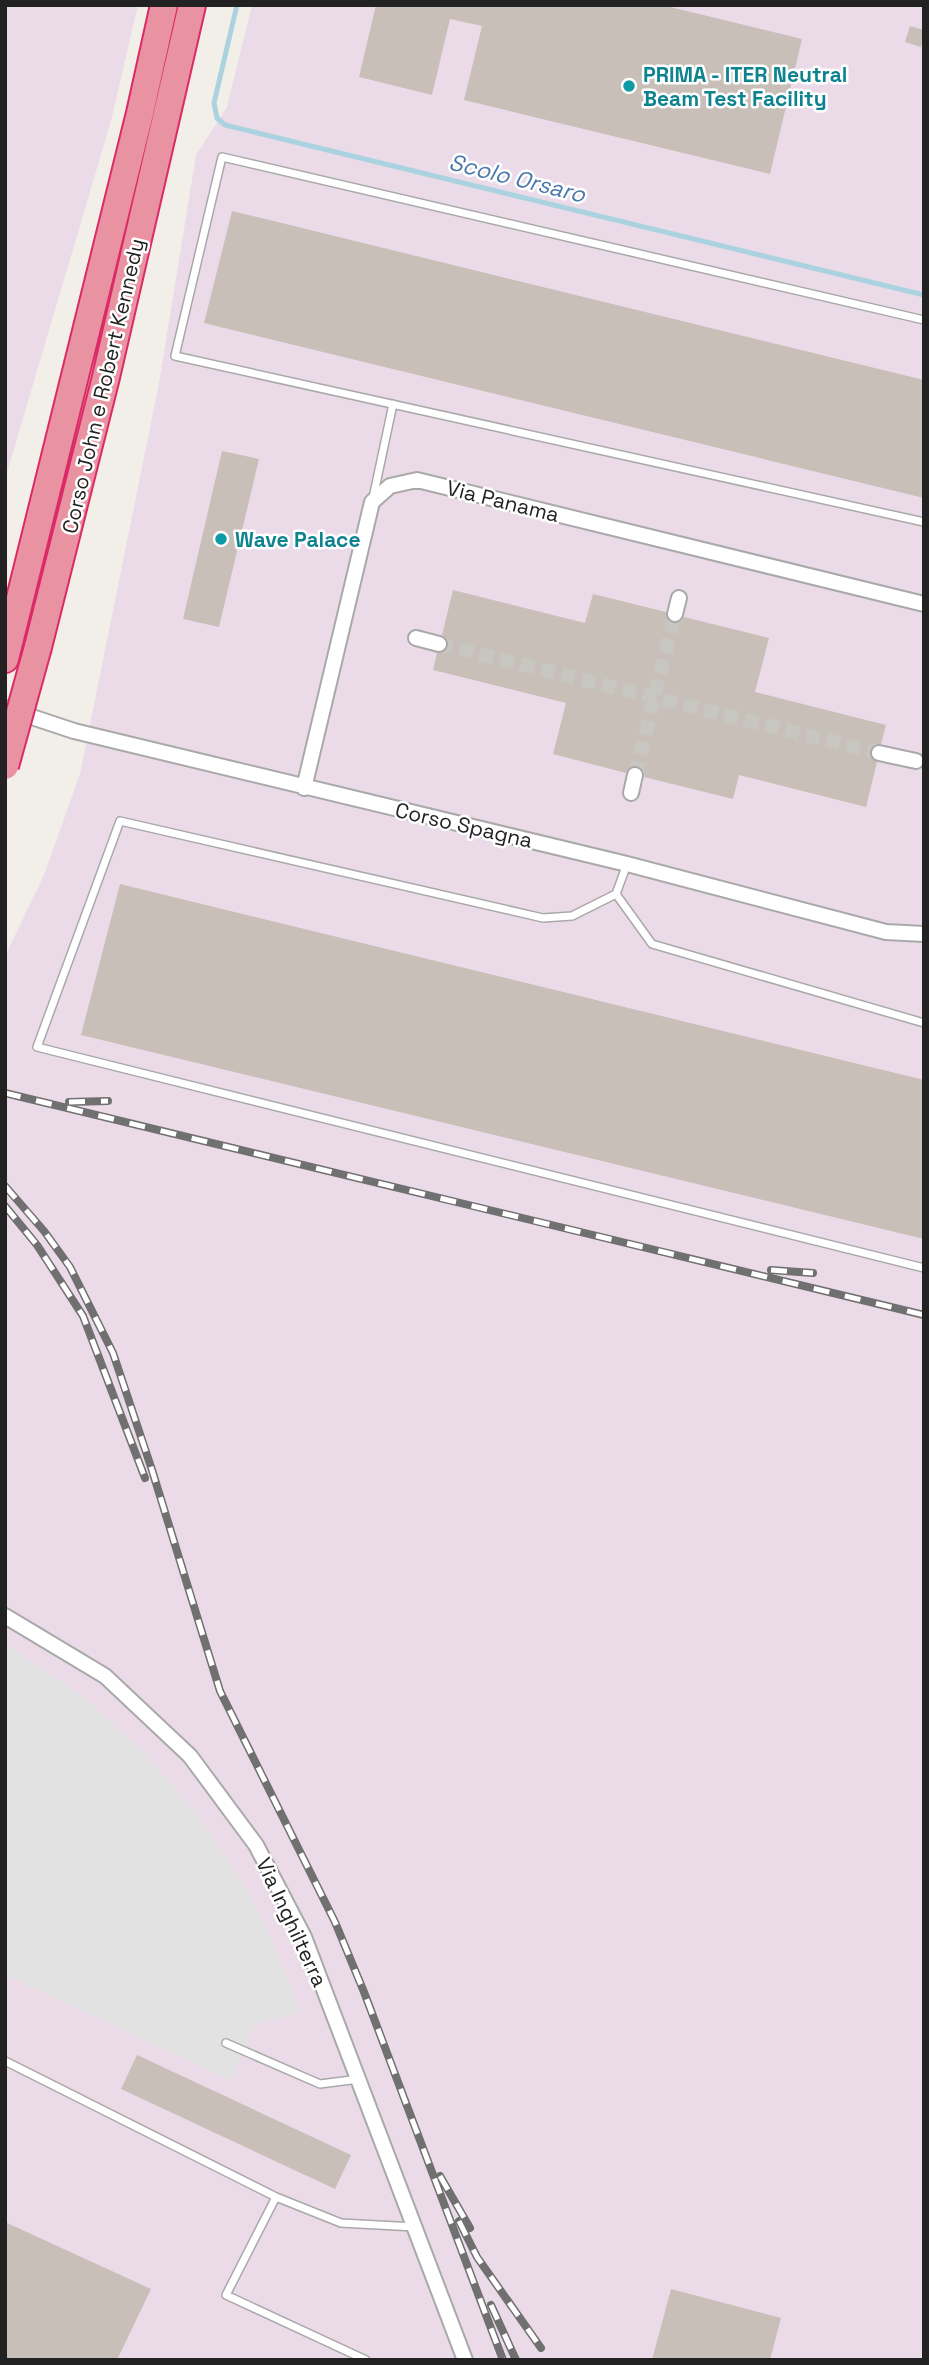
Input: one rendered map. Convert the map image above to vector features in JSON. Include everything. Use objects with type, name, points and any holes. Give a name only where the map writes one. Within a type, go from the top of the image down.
[{"type":"highway","name":"Corso John e Robert Kennedy","points":[[9,648],[164,5]]},
{"type":"highway","name":"Corso John e Robert Kennedy","points":[[5,766],[106,377],[192,5]]},
{"type":"street","name":"Via Panama","points":[[372,502],[390,486],[418,481],[924,604]]},
{"type":"street","points":[[304,788],[372,502]]},
{"type":"street","points":[[675,614],[679,598]]},
{"type":"street","points":[[416,638],[439,644]]},
{"type":"street","name":"Corso Spagna","points":[[5,708],[74,731],[627,864],[886,932],[924,933]]},
{"type":"street","points":[[880,753],[916,761]]},
{"type":"street","points":[[631,793],[635,775]]},
{"type":"street","name":"Via Inghilterra","points":[[5,1615],[105,1676],[190,1756],[256,1845],[304,1937],[465,2360]]},
{"type":"lane","points":[[924,320],[222,157],[176,356],[924,522]]},
{"type":"lane","points":[[372,502],[393,404]]},
{"type":"lane","points":[[627,864],[616,894],[572,916],[543,918],[121,821],[37,1047],[924,1268]]},
{"type":"lane","points":[[616,894],[652,944],[924,1023]]},
{"type":"lane","points":[[226,2043],[320,2084],[359,2079]]},
{"type":"lane","points":[[5,2061],[276,2197],[341,2223],[415,2227]]},
{"type":"lane","points":[[276,2197],[226,2295],[366,2360]]},
{"type":"shaded area","points":[[5,5],[138,5],[111,121],[5,479]]},
{"type":"shaded area","points":[[252,5],[924,5],[924,2360],[5,2360],[5,956],[44,875],[80,774],[159,383],[196,155],[227,107]]},
{"type":"shaded area","points":[[5,1644],[81,1695],[144,1752],[196,1813],[257,1908],[288,1978],[300,2013],[256,2024],[230,2080],[5,1975]]},
{"type":"building","name":"PRIMA - ITER Neutral Beam Test Facility","points":[[376,5],[662,5],[802,39],[770,174],[464,100],[482,26],[450,19],[432,95],[359,77]]},
{"type":"building","points":[[910,26],[924,30],[921,47],[905,42]]},
{"type":"building","points":[[232,211],[924,380],[924,498],[204,323]]},
{"type":"building","name":"Wave Palace","points":[[222,451],[259,459],[219,627],[183,619]]},
{"type":"building","points":[[453,590],[585,623],[593,594],[666,612],[668,620],[673,623],[684,617],[769,638],[755,692],[886,725],[881,744],[875,744],[870,750],[870,757],[877,762],[866,807],[739,775],[733,799],[644,777],[644,771],[638,766],[631,766],[626,773],[553,754],[566,703],[433,670],[437,653],[445,651],[448,646],[442,635]]},
{"type":"building","points":[[120,884],[924,1080],[924,1239],[81,1035]]},
{"type":"building","points":[[137,2055],[351,2155],[335,2189],[121,2089]]},
{"type":"building","points":[[5,2222],[151,2289],[117,2360],[5,2360]]},
{"type":"building","points":[[671,2289],[781,2318],[770,2360],[652,2360]]},
{"type":"waterway","name":"Scolo Orsaro","points":[[237,5],[214,103],[217,118],[225,125],[924,295]]},
{"type":"tunnel","points":[[635,775],[675,614]]},
{"type":"tunnel","points":[[439,644],[879,753]]},
{"type":"railway","points":[[5,1093],[924,1315]]},
{"type":"railway","points":[[69,1102],[108,1101]]},
{"type":"railway","points":[[5,1186],[44,1231],[70,1267],[113,1353],[220,1691],[335,1922],[503,2360]]},
{"type":"railway","points":[[5,1206],[37,1245],[83,1316],[145,1478]]},
{"type":"railway","points":[[771,1270],[813,1273]]},
{"type":"railway","points":[[440,2176],[470,2228]]},
{"type":"railway","points":[[459,2221],[477,2257],[541,2348]]},
{"type":"railway","points":[[491,2305],[516,2360]]},
{"type":"place","name":"PRIMA - ITER Neutral Beam Test Facility","points":[[629,86]]},
{"type":"place","name":"Wave Palace","points":[[221,539]]}]
